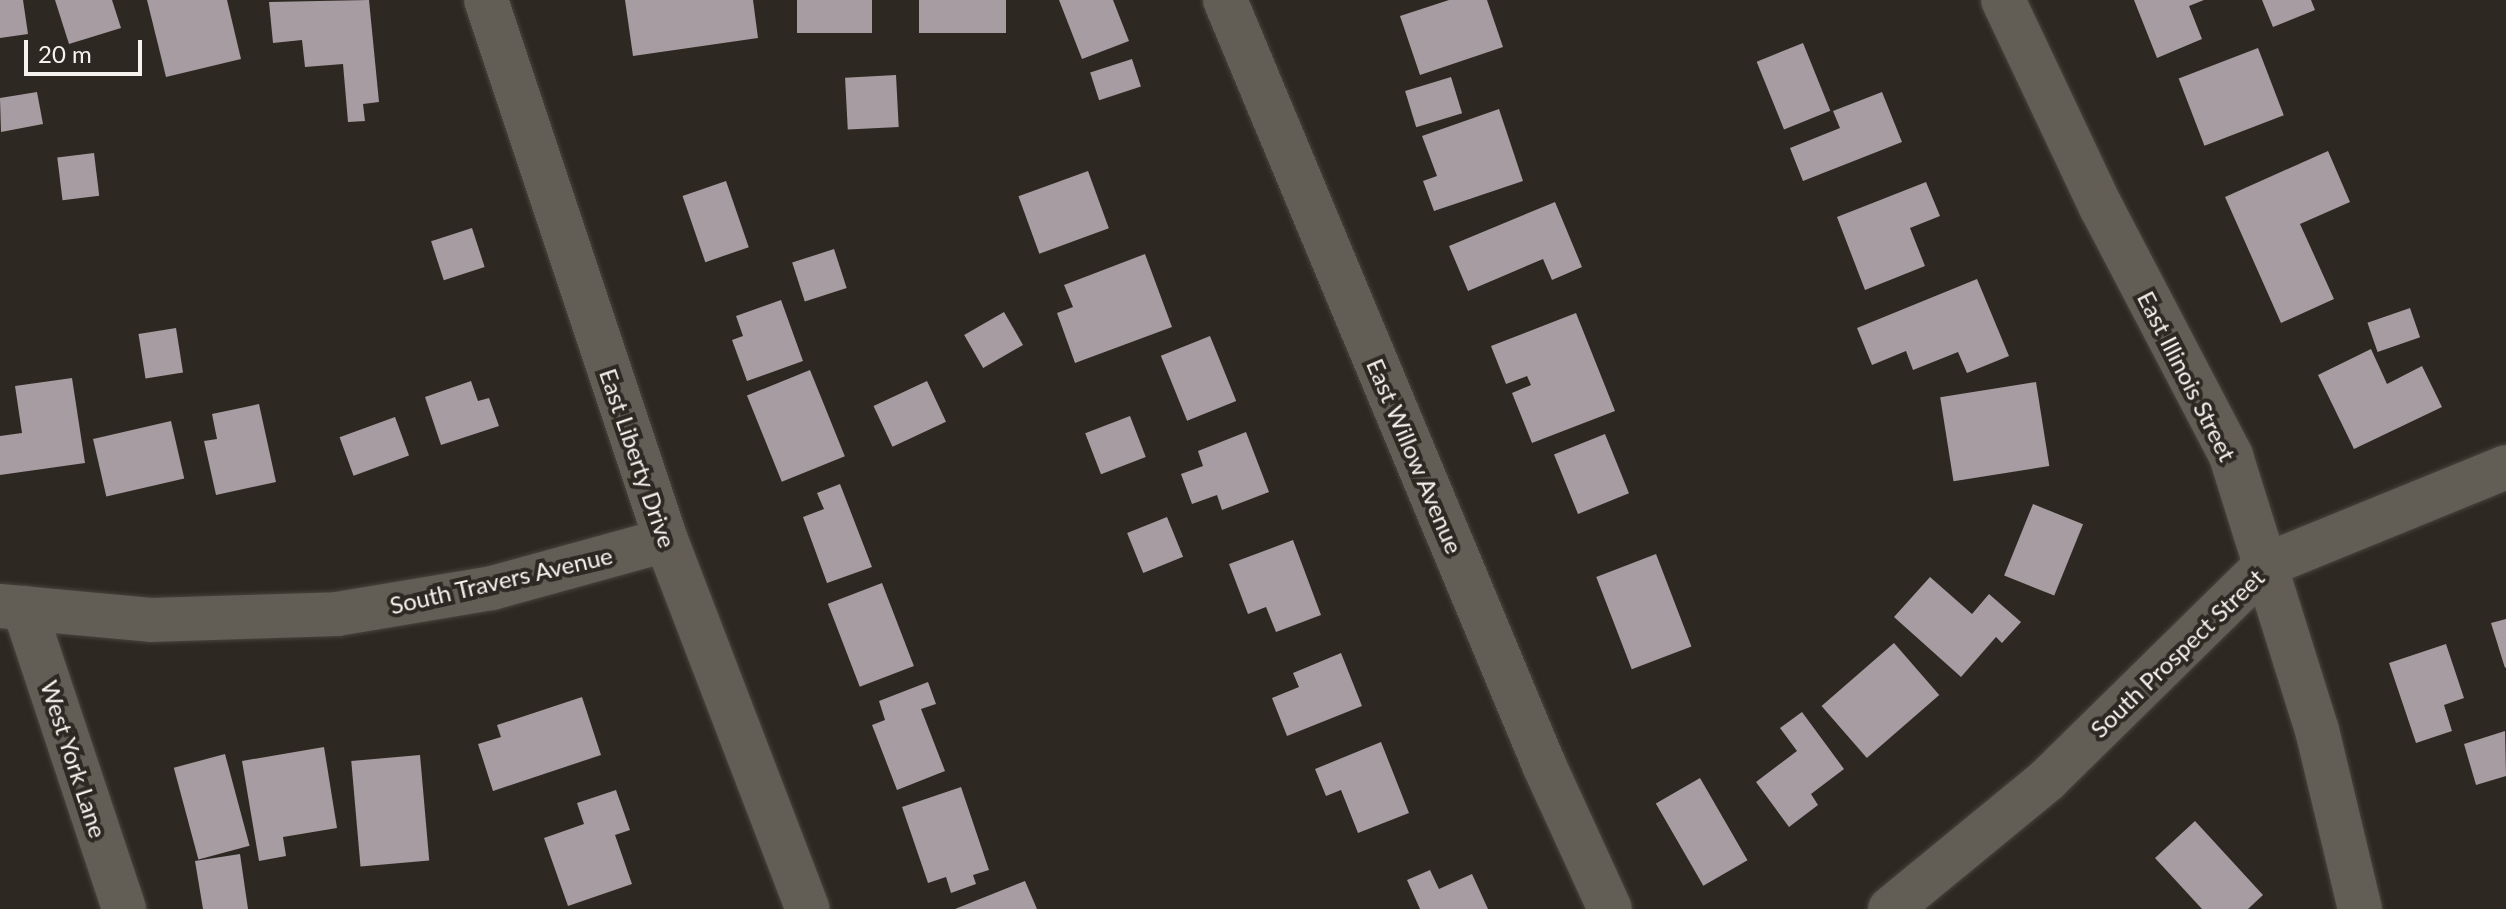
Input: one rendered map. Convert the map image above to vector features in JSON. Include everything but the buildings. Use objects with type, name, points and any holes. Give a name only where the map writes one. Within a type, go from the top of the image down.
[{"type":"street","name":"East Liberty Drive","points":[[486,0],[666,540],[808,909]]},
{"type":"street","name":"East Willow Avenue","points":[[1225,0],[1544,765],[1610,909]]},
{"type":"street","name":"East Illinois Street","points":[[2003,0],[2101,207],[2231,456],[2317,730],[2360,909]]},
{"type":"street","name":"South Prospect Street","points":[[1890,909],[2047,780],[2266,565],[2506,467]]},
{"type":"street","name":"South Travers Avenue","points":[[12,607],[150,620],[337,614],[492,588],[666,540]]},
{"type":"street","name":"West York Lane","points":[[12,607],[124,909]]}]
